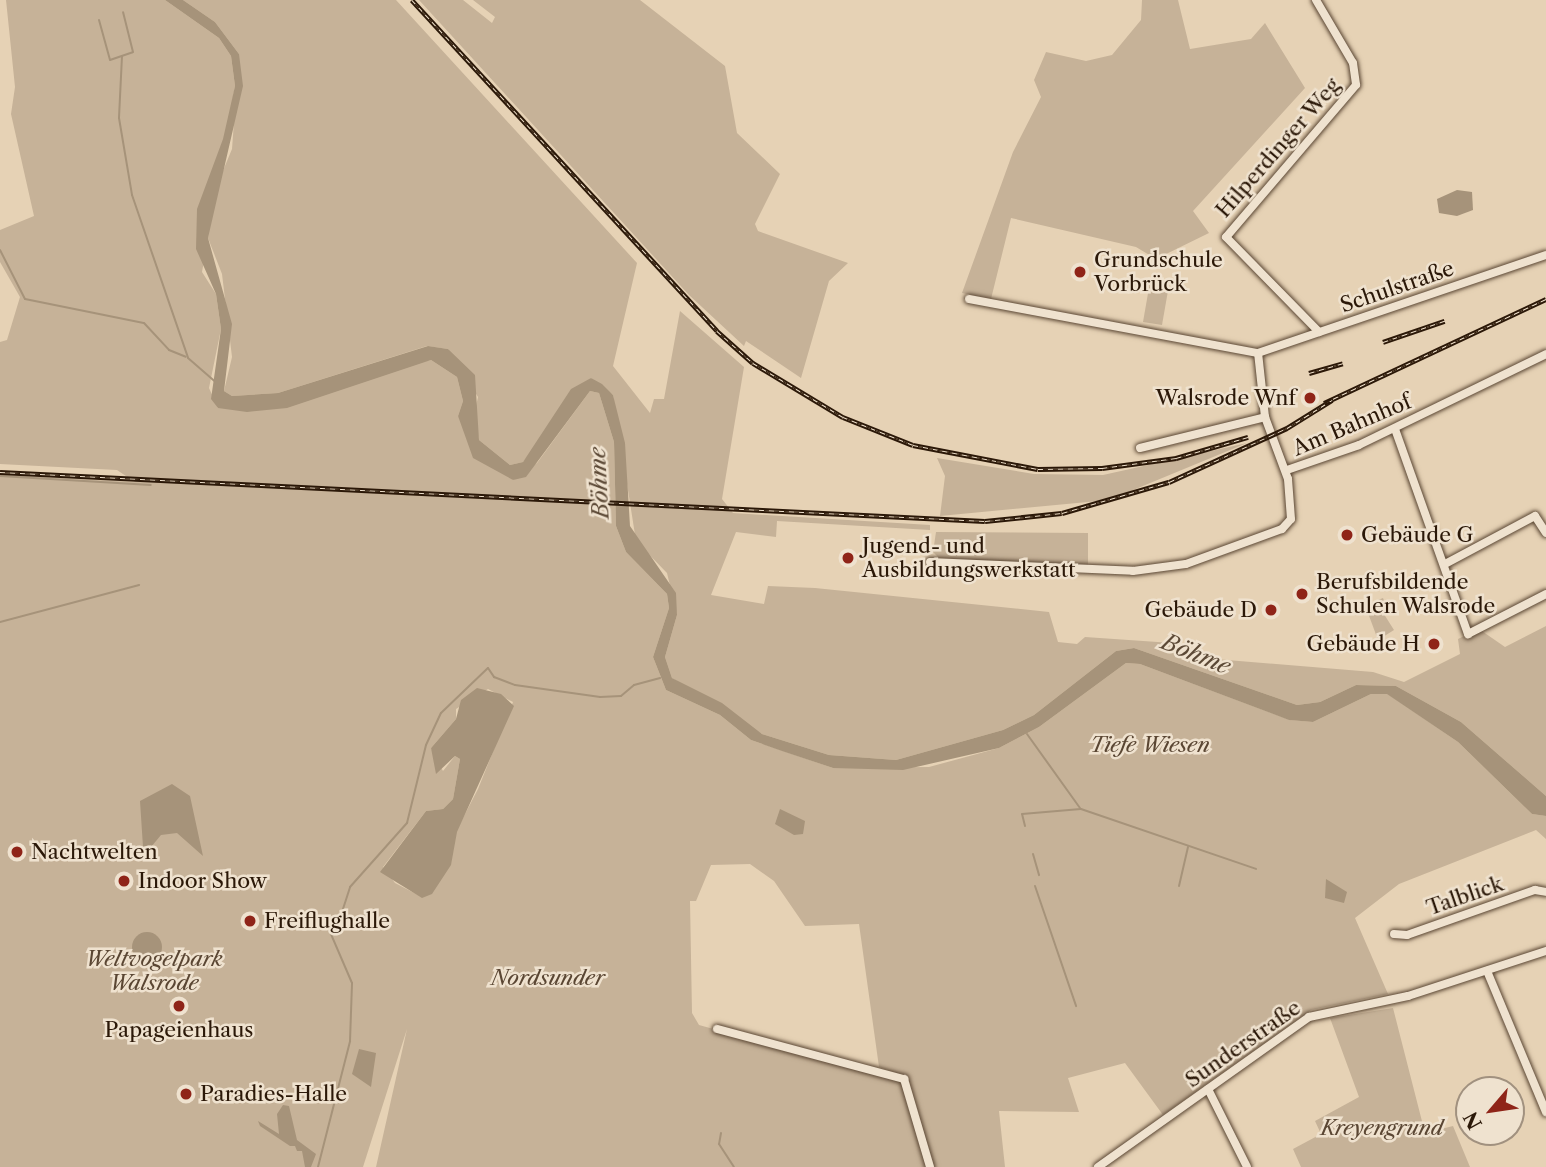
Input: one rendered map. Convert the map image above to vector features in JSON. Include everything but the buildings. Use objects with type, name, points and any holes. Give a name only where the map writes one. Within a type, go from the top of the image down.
[{"type":"street","name":"Hilperdinger Weg","points":[[1316,0],[1353,63],[1356,85],[1226,237],[1319,332]]},
{"type":"street","name":"Schulstraße","points":[[1258,353],[1546,255]]},
{"type":"street","points":[[969,299],[1258,353],[1265,417],[1287,470]]},
{"type":"street","name":"Am Bahnhof","points":[[930,562],[1133,571],[1186,564],[1288,525],[1287,470],[1395,429],[1546,354]]},
{"type":"street","points":[[1140,448],[1265,417]]},
{"type":"street","points":[[1395,429],[1468,634],[1546,594]]},
{"type":"street","points":[[1445,564],[1535,516],[1546,533]]},
{"type":"street","name":"Talblick","points":[[1394,934],[1408,935],[1535,890],[1546,892]]},
{"type":"street","name":"Sunderstraße","points":[[1098,1167],[1309,1017],[1408,996],[1546,951]]},
{"type":"street","points":[[1487,971],[1546,1112]]},
{"type":"street","points":[[717,1029],[904,1079],[930,1167]]},
{"type":"street","points":[[1208,1089],[1247,1167]]},
{"type":"green space","points":[[6,0],[165,0],[219,38],[231,56],[235,86],[202,272],[216,294],[221,329],[209,388],[218,408],[431,360],[457,377],[463,401],[458,416],[513,480],[537,463],[590,391],[599,393],[614,442],[616,526],[626,552],[667,594],[669,608],[653,657],[666,690],[720,715],[751,740],[833,768],[929,767],[999,748],[1039,727],[1126,663],[1140,664],[1290,720],[1313,722],[1371,694],[1388,694],[1458,742],[1532,814],[1546,816],[1546,839],[1536,830],[1399,884],[1355,918],[1388,994],[1311,1010],[1163,1115],[1125,1063],[1068,1078],[1079,1112],[999,1111],[1005,1167],[934,1167],[908,1077],[879,1067],[859,924],[805,926],[774,881],[750,864],[711,865],[696,901],[690,901],[692,1013],[699,1025],[902,1081],[927,1167],[376,1167],[407,1029],[363,1167],[0,1167],[0,475],[135,482],[117,470],[0,464],[0,342],[7,340],[20,297],[0,262],[0,230],[34,216],[11,114],[15,87]],"holes":[[[488,689],[513,702],[478,789],[422,897],[395,883],[383,867],[426,811],[443,809],[453,799],[460,759],[455,756],[443,771],[431,748],[456,719],[456,709]]]},
{"type":"green space","points":[[183,0],[396,0],[637,263],[613,366],[650,413],[654,399],[664,399],[680,311],[744,367],[722,499],[733,513],[930,525],[930,530],[777,521],[776,537],[736,532],[711,595],[764,604],[768,586],[815,588],[1049,612],[1058,642],[1077,644],[1085,637],[1172,643],[1203,658],[1373,672],[1404,682],[1460,654],[1458,639],[1479,629],[1505,647],[1546,626],[1546,796],[1461,722],[1396,686],[1356,685],[1320,702],[1297,705],[1134,648],[1116,651],[1034,715],[1003,730],[896,760],[829,755],[762,734],[672,678],[665,657],[677,615],[667,573],[636,541],[613,395],[591,378],[523,462],[510,465],[479,440],[474,415],[478,397],[448,349],[427,346],[278,393],[232,396],[224,391],[232,357],[222,274],[208,238],[215,190],[232,149],[239,54],[215,22]]},
{"type":"green space","points":[[419,0],[463,0],[492,23],[495,17],[473,0],[640,0],[725,66],[737,133],[780,174],[755,224],[758,231],[848,263],[829,281],[801,378],[746,341],[744,346],[689,295]]},
{"type":"green space","points":[[1142,0],[1178,0],[1190,49],[1251,39],[1265,23],[1305,88],[1193,211],[1209,233],[1156,259],[1136,247],[1011,218],[991,299],[962,293],[1013,152],[1041,97],[1034,80],[1046,52],[1086,61],[1112,55],[1141,20]]},
{"type":"green space","points":[[1150,282],[1169,285],[1162,325],[1143,322]]},
{"type":"green space","points":[[1247,443],[1109,500],[940,516],[945,476],[937,458],[1034,474],[1103,475]]},
{"type":"green space","points":[[936,532],[1088,533],[1088,568],[939,558],[933,552]]},
{"type":"green space","points":[[1383,598],[1387,609],[1382,611],[1394,630],[1378,640],[1365,605]]},
{"type":"green space","name":"Kreyengrund","points":[[1393,1008],[1425,1133],[1453,1126],[1455,1146],[1461,1146],[1470,1167],[1301,1167],[1293,1149],[1321,1134],[1315,1121],[1359,1097],[1330,1018]]},
{"type":"shaded area","points":[[165,0],[183,0],[215,22],[239,54],[243,86],[208,238],[232,324],[224,391],[232,396],[278,393],[428,346],[448,349],[475,375],[479,440],[510,465],[523,462],[571,389],[591,378],[602,384],[613,395],[625,443],[630,526],[676,593],[677,615],[665,657],[672,678],[722,703],[762,734],[829,755],[896,760],[1003,730],[1034,715],[1116,651],[1134,648],[1297,705],[1320,702],[1356,685],[1396,686],[1461,722],[1546,796],[1546,816],[1532,814],[1458,742],[1387,694],[1371,694],[1313,722],[1289,720],[1140,664],[1126,663],[1039,727],[999,748],[903,770],[833,768],[782,751],[751,740],[720,715],[666,690],[653,657],[669,608],[667,594],[626,552],[616,526],[614,442],[599,393],[590,391],[526,477],[513,480],[473,458],[458,416],[463,401],[457,377],[431,360],[287,408],[247,412],[218,408],[211,399],[221,329],[216,294],[196,249],[197,209],[223,139],[235,86],[231,56],[219,38]]},
{"type":"shaded area","points":[[1457,190],[1472,192],[1473,210],[1457,216],[1439,213],[1437,199]]},
{"type":"shaded area","points":[[477,688],[501,694],[514,706],[457,832],[451,865],[432,894],[422,898],[380,872],[426,811],[443,809],[453,799],[460,759],[455,756],[436,774],[431,748],[456,719],[461,700]]},
{"type":"shaded area","points":[[172,784],[190,796],[203,856],[177,833],[161,835],[146,853],[143,847],[140,801]]},
{"type":"shaded area","points":[[780,809],[805,821],[803,834],[794,835],[775,824]]},
{"type":"shaded area","points":[[1326,879],[1347,892],[1344,903],[1325,898]]},
{"type":"shaded area","points":[[147,932],[158,936],[162,947],[158,958],[147,962],[136,958],[132,947],[136,936]]},
{"type":"shaded area","points":[[359,1049],[376,1053],[371,1087],[352,1074]]},
{"type":"shaded area","points":[[283,1105],[289,1106],[297,1140],[316,1154],[311,1167],[305,1167],[302,1151],[297,1151],[295,1146],[290,1146],[260,1126],[258,1121],[279,1134],[277,1114]]},
{"type":"waterway","points":[[99,20],[110,60],[133,52],[123,12]]},
{"type":"waterway","points":[[122,56],[119,118],[132,195],[188,358],[214,381]]},
{"type":"waterway","points":[[0,250],[25,299],[144,323],[169,350],[186,357]]},
{"type":"waterway","points":[[0,476],[151,485]]},
{"type":"waterway","points":[[0,622],[139,585]]},
{"type":"waterway","points":[[318,1167],[350,1041],[352,983],[327,925],[342,912],[350,887],[407,823],[426,745],[441,713],[488,668],[494,677],[515,685],[600,697],[621,696],[634,685],[660,678]]},
{"type":"waterway","points":[[1027,734],[1080,808]]},
{"type":"waterway","points":[[1025,826],[1022,814],[1081,809],[1256,869]]},
{"type":"waterway","points":[[1179,886],[1188,847]]},
{"type":"waterway","points":[[1033,854],[1039,875]]},
{"type":"waterway","points":[[1035,886],[1076,1006]]},
{"type":"waterway","points":[[721,1133],[719,1144],[734,1167]]},
{"type":"railway","points":[[412,0],[717,331],[753,363],[843,417],[913,445],[1038,469],[1102,468],[1176,458],[1248,437]]},
{"type":"railway","points":[[1324,403],[1546,299]]},
{"type":"railway","points":[[1383,342],[1444,321]]},
{"type":"railway","points":[[1309,373],[1343,363]]},
{"type":"railway","points":[[0,472],[985,521],[1062,513],[1169,482],[1287,428],[1332,400]]},
{"type":"place","name":"Grundschule Vorbrück","points":[[1080,272]]},
{"type":"place","name":"Walsrode Wnf","points":[[1310,398]]},
{"type":"place","name":"Gebäude G","points":[[1347,535]]},
{"type":"place","name":"Jugend- und Ausbildungswerkstatt","points":[[848,558]]},
{"type":"place","name":"Berufsbildende Schulen Walsrode","points":[[1302,594]]},
{"type":"place","name":"Gebäude D","points":[[1271,610]]},
{"type":"place","name":"Gebäude H","points":[[1434,644]]},
{"type":"place","name":"Nachtwelten","points":[[17,852]]},
{"type":"place","name":"Indoor Show","points":[[124,881]]},
{"type":"place","name":"Freiflughalle","points":[[250,921]]},
{"type":"place","name":"Papageienhaus","points":[[179,1006]]},
{"type":"place","name":"Paradies-Halle","points":[[186,1094]]},
{"type":"water label","name":"Böhme","points":[[599,483]]},
{"type":"water label","name":"Böhme","points":[[1196,654]]},
{"type":"park label","name":"Tiefe Wiesen","points":[[1150,745]]},
{"type":"park label","name":"Weltvogelpark Walsrode","points":[[154,971]]},
{"type":"park label","name":"Nordsunder","points":[[548,978]]}]
